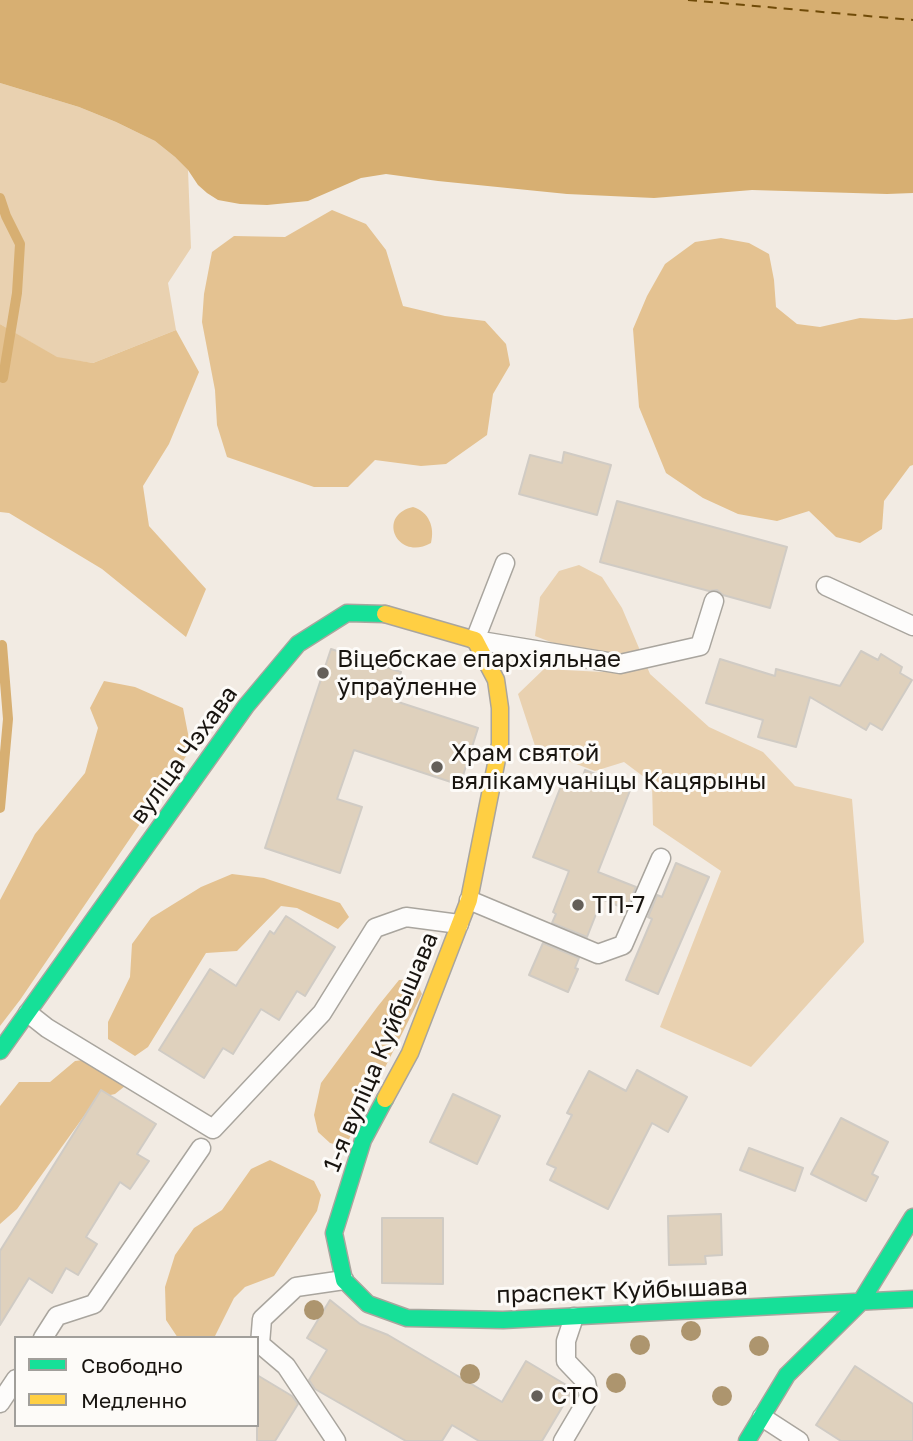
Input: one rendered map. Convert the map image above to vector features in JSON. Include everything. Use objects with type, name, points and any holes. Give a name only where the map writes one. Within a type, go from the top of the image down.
[{"type":"street","name":"вуліца Чэхава","points":[[0,1051],[246,706],[298,644],[347,613],[388,614],[475,640]]},
{"type":"street","name":"1-я вуліца Куйбышава","points":[[344,1280],[334,1233],[363,1140],[410,1053],[469,900],[500,744],[500,708],[496,680],[475,640]]},
{"type":"street","points":[[747,1441],[788,1375],[860,1303],[913,1217]]},
{"type":"street","name":"праспект Куйбышава","points":[[344,1280],[368,1304],[407,1318],[503,1320],[913,1299]]},
{"type":"lane","points":[[505,564],[475,640],[620,664],[700,646],[714,601]]},
{"type":"lane","points":[[826,586],[913,626]]},
{"type":"lane","points":[[469,900],[598,954],[622,945],[660,858]]},
{"type":"lane","points":[[27,1013],[213,1129],[322,1013],[375,928],[406,917],[459,924]]},
{"type":"lane","points":[[44,1336],[57,1316],[94,1304],[201,1148]]},
{"type":"lane","points":[[336,1441],[286,1366],[260,1343],[262,1319],[296,1287],[344,1280]]},
{"type":"lane","points":[[563,1441],[589,1397],[586,1382],[566,1361],[566,1341],[574,1317]]},
{"type":"lane","points":[[0,1403],[14,1382]]},
{"type":"lane","points":[[762,1417],[799,1441]]},
{"type":"shaded area","points":[[0,0],[913,0],[913,193],[752,190],[654,198],[567,194],[386,174],[361,178],[308,201],[267,205],[218,200],[198,185],[188,170],[155,141],[79,107],[0,83]]},
{"type":"shaded area","points":[[0,83],[79,107],[116,122],[155,141],[188,170],[191,248],[168,283],[176,330],[93,363],[57,358],[0,324]]},
{"type":"shaded area","points":[[332,210],[366,224],[386,250],[403,306],[445,316],[485,321],[506,344],[510,365],[493,394],[487,435],[446,464],[421,466],[375,460],[348,487],[314,487],[227,457],[217,425],[215,390],[202,322],[212,252],[234,236],[285,237]]},
{"type":"shaded area","points":[[721,238],[749,243],[769,254],[776,307],[797,324],[820,327],[860,318],[913,318],[913,465],[884,501],[882,529],[860,543],[836,537],[809,511],[777,521],[738,514],[703,498],[666,473],[639,407],[633,329],[665,264],[695,242]]},
{"type":"shaded area","points":[[0,324],[57,357],[93,363],[176,330],[199,372],[169,444],[143,486],[149,526],[206,589],[186,637],[102,569],[9,513],[0,512]]},
{"type":"shaded area","points":[[413,507],[427,516],[432,531],[431,543],[419,547],[409,547],[401,542],[393,527],[395,519],[402,512]]},
{"type":"shaded area","points":[[579,565],[602,577],[622,608],[650,674],[709,727],[763,752],[795,786],[852,799],[864,942],[751,1067],[660,1027],[721,871],[653,825],[652,783],[624,762],[595,771],[536,749],[518,694],[544,669],[603,672],[598,660],[535,636],[540,597],[559,571]]},
{"type":"shaded area","points":[[104,681],[135,687],[183,708],[191,749],[0,1026],[0,900],[35,834],[85,773],[98,728],[90,708]]},
{"type":"shaded area","points":[[232,874],[264,878],[340,903],[349,917],[338,929],[297,908],[281,906],[237,951],[206,953],[148,1047],[135,1056],[108,1039],[108,1022],[130,977],[132,944],[151,918],[201,887]]},
{"type":"shaded area","points":[[415,979],[422,994],[345,1147],[330,1143],[318,1132],[314,1115],[321,1083],[399,980]]},
{"type":"shaded area","points":[[91,1059],[115,1072],[125,1086],[115,1094],[97,1098],[17,1209],[0,1224],[0,1106],[19,1082],[50,1082],[75,1061]]},
{"type":"shaded area","points":[[270,1160],[314,1181],[321,1195],[317,1211],[274,1276],[245,1287],[234,1298],[215,1336],[177,1336],[166,1320],[165,1287],[175,1255],[194,1228],[222,1210],[251,1169]]},
{"type":"building","points":[[564,452],[611,465],[597,515],[519,494],[530,455],[562,463]]},
{"type":"building","points":[[617,501],[787,547],[770,608],[723,595],[717,590],[709,591],[600,562]]},
{"type":"building","name":"Храм святой вялікамучаніцы Кацярыны","points":[[331,649],[401,672],[392,700],[478,728],[460,785],[354,750],[337,799],[362,807],[340,873],[265,848]]},
{"type":"building","points":[[861,651],[878,660],[881,654],[902,667],[900,673],[912,680],[882,730],[870,723],[866,730],[810,697],[796,747],[758,737],[763,720],[706,703],[720,659],[775,676],[776,669],[840,686]]},
{"type":"building","points":[[585,770],[631,788],[598,872],[636,887],[626,909],[602,899],[587,937],[552,923],[556,914],[553,912],[569,871],[533,857],[563,781],[579,788]]},
{"type":"building","points":[[676,863],[709,877],[658,994],[626,980],[652,919],[648,917],[657,895],[662,897]]},
{"type":"building","points":[[286,916],[335,947],[305,996],[297,991],[279,1020],[261,1009],[233,1054],[223,1048],[204,1078],[159,1050],[210,969],[236,986],[270,931],[274,934]]},
{"type":"building","points":[[543,943],[579,958],[575,968],[578,969],[568,992],[529,975]]},
{"type":"building","points":[[637,1070],[687,1097],[668,1132],[652,1123],[608,1209],[550,1180],[556,1168],[547,1164],[572,1115],[567,1113],[589,1071],[626,1091]]},
{"type":"building","points":[[101,1090],[156,1124],[137,1154],[149,1161],[130,1189],[120,1182],[86,1237],[97,1244],[78,1275],[66,1268],[52,1293],[29,1278],[0,1325],[0,1251]]},
{"type":"building","points":[[453,1094],[500,1116],[477,1164],[430,1142]]},
{"type":"building","points":[[841,1118],[888,1142],[872,1174],[878,1177],[866,1201],[811,1174]]},
{"type":"building","points":[[749,1148],[803,1168],[795,1191],[740,1170]]},
{"type":"building","points":[[721,1214],[722,1255],[705,1256],[706,1264],[669,1265],[668,1216]]},
{"type":"building","points":[[382,1218],[443,1218],[443,1284],[382,1283]]},
{"type":"building","points":[[330,1300],[360,1324],[388,1335],[502,1402],[526,1361],[573,1389],[542,1441],[479,1441],[452,1425],[442,1441],[406,1441],[315,1389],[309,1380],[327,1350],[307,1338]]},
{"type":"building","points":[[855,1366],[913,1404],[913,1441],[841,1441],[816,1425]]},
{"type":"building","points":[[259,1376],[292,1396],[298,1404],[275,1441],[257,1441]]},
{"type":"waterway","points":[[0,198],[20,244],[17,293],[3,378]]},
{"type":"waterway","points":[[0,808],[8,719],[2,645]]},
{"type":"ferry route","points":[[688,0],[913,20]]},
{"type":"traffic: fast","points":[[0,1051],[246,706],[298,644],[347,613],[385,614]]},
{"type":"traffic: fast","points":[[385,1099],[363,1140],[334,1233],[344,1280],[368,1304],[407,1318],[503,1320],[913,1299]]},
{"type":"traffic: fast","points":[[747,1441],[787,1375],[860,1303],[913,1217]]},
{"type":"traffic: slow","points":[[385,614],[475,640],[496,680],[500,708],[500,744],[469,900],[410,1053],[385,1099]]},
{"type":"place","name":"Віцебскае епархіяльнае ўпраўленне","points":[[323,673]]},
{"type":"place","name":"Храм святой вялікамучаніцы Кацярыны","points":[[437,767]]},
{"type":"place","name":"ТП-7","points":[[578,905]]},
{"type":"place","name":"СТО","points":[[537,1396]]}]
